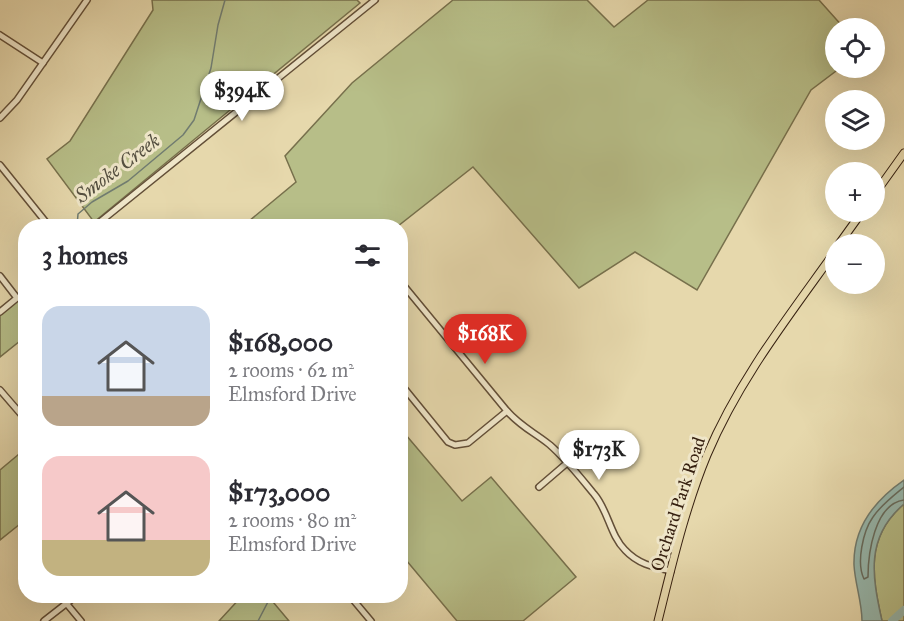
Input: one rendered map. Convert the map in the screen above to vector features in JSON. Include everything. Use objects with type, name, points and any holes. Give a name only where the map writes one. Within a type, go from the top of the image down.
[{"type":"main road","points":[[885,180],[904,153]]},
{"type":"main road","name":"Orchard Park Road","points":[[658,621],[700,474],[728,411],[763,352],[825,265]]},
{"type":"street","points":[[0,118],[10,109],[87,0]]},
{"type":"street","points":[[104,219],[375,0]]},
{"type":"street","points":[[0,35],[43,63]]},
{"type":"street","points":[[0,165],[43,219]]},
{"type":"street","points":[[0,180],[7,174]]},
{"type":"street","points":[[0,276],[18,298],[0,312]]},
{"type":"street","points":[[408,291],[507,411],[521,426],[549,444],[567,463],[602,505],[616,538],[625,550],[644,564],[671,571]]},
{"type":"street","points":[[0,390],[3,398],[18,412]]},
{"type":"street","points":[[408,393],[448,442],[455,446],[468,443],[507,411]]},
{"type":"street","points":[[539,487],[567,463]]},
{"type":"street","points":[[44,621],[66,603],[81,621]]},
{"type":"street","points":[[356,603],[371,621]]},
{"type":"green space","points":[[152,0],[357,0],[360,3],[98,219],[92,219],[47,159],[70,141],[153,10]]},
{"type":"green space","points":[[453,0],[587,0],[614,27],[648,0],[819,0],[835,18],[825,18],[825,78],[827,78],[811,90],[697,290],[635,252],[579,288],[473,167],[407,219],[251,219],[296,182],[285,156],[352,83]]},
{"type":"green space","points":[[18,298],[18,343],[0,357],[0,314]]},
{"type":"green space","points":[[408,437],[462,501],[491,477],[576,577],[523,621],[457,621],[408,562]]},
{"type":"green space","points":[[18,455],[18,526],[0,540],[0,470]]},
{"type":"green space","points":[[904,504],[904,621],[882,621],[874,573],[877,544],[891,517]]},
{"type":"green space","points":[[236,603],[274,603],[289,621],[219,621]]},
{"type":"water","points":[[904,480],[904,504],[891,517],[877,544],[874,573],[882,621],[862,621],[854,565],[857,539],[875,506]]},
{"type":"waterway","name":"Smoke Creek","points":[[78,219],[78,214],[92,202],[128,181],[183,135],[194,120],[211,68],[218,25],[225,0]]},
{"type":"waterway","points":[[258,621],[267,603]]},
{"type":"waterway","points":[[892,621],[904,610]]}]
